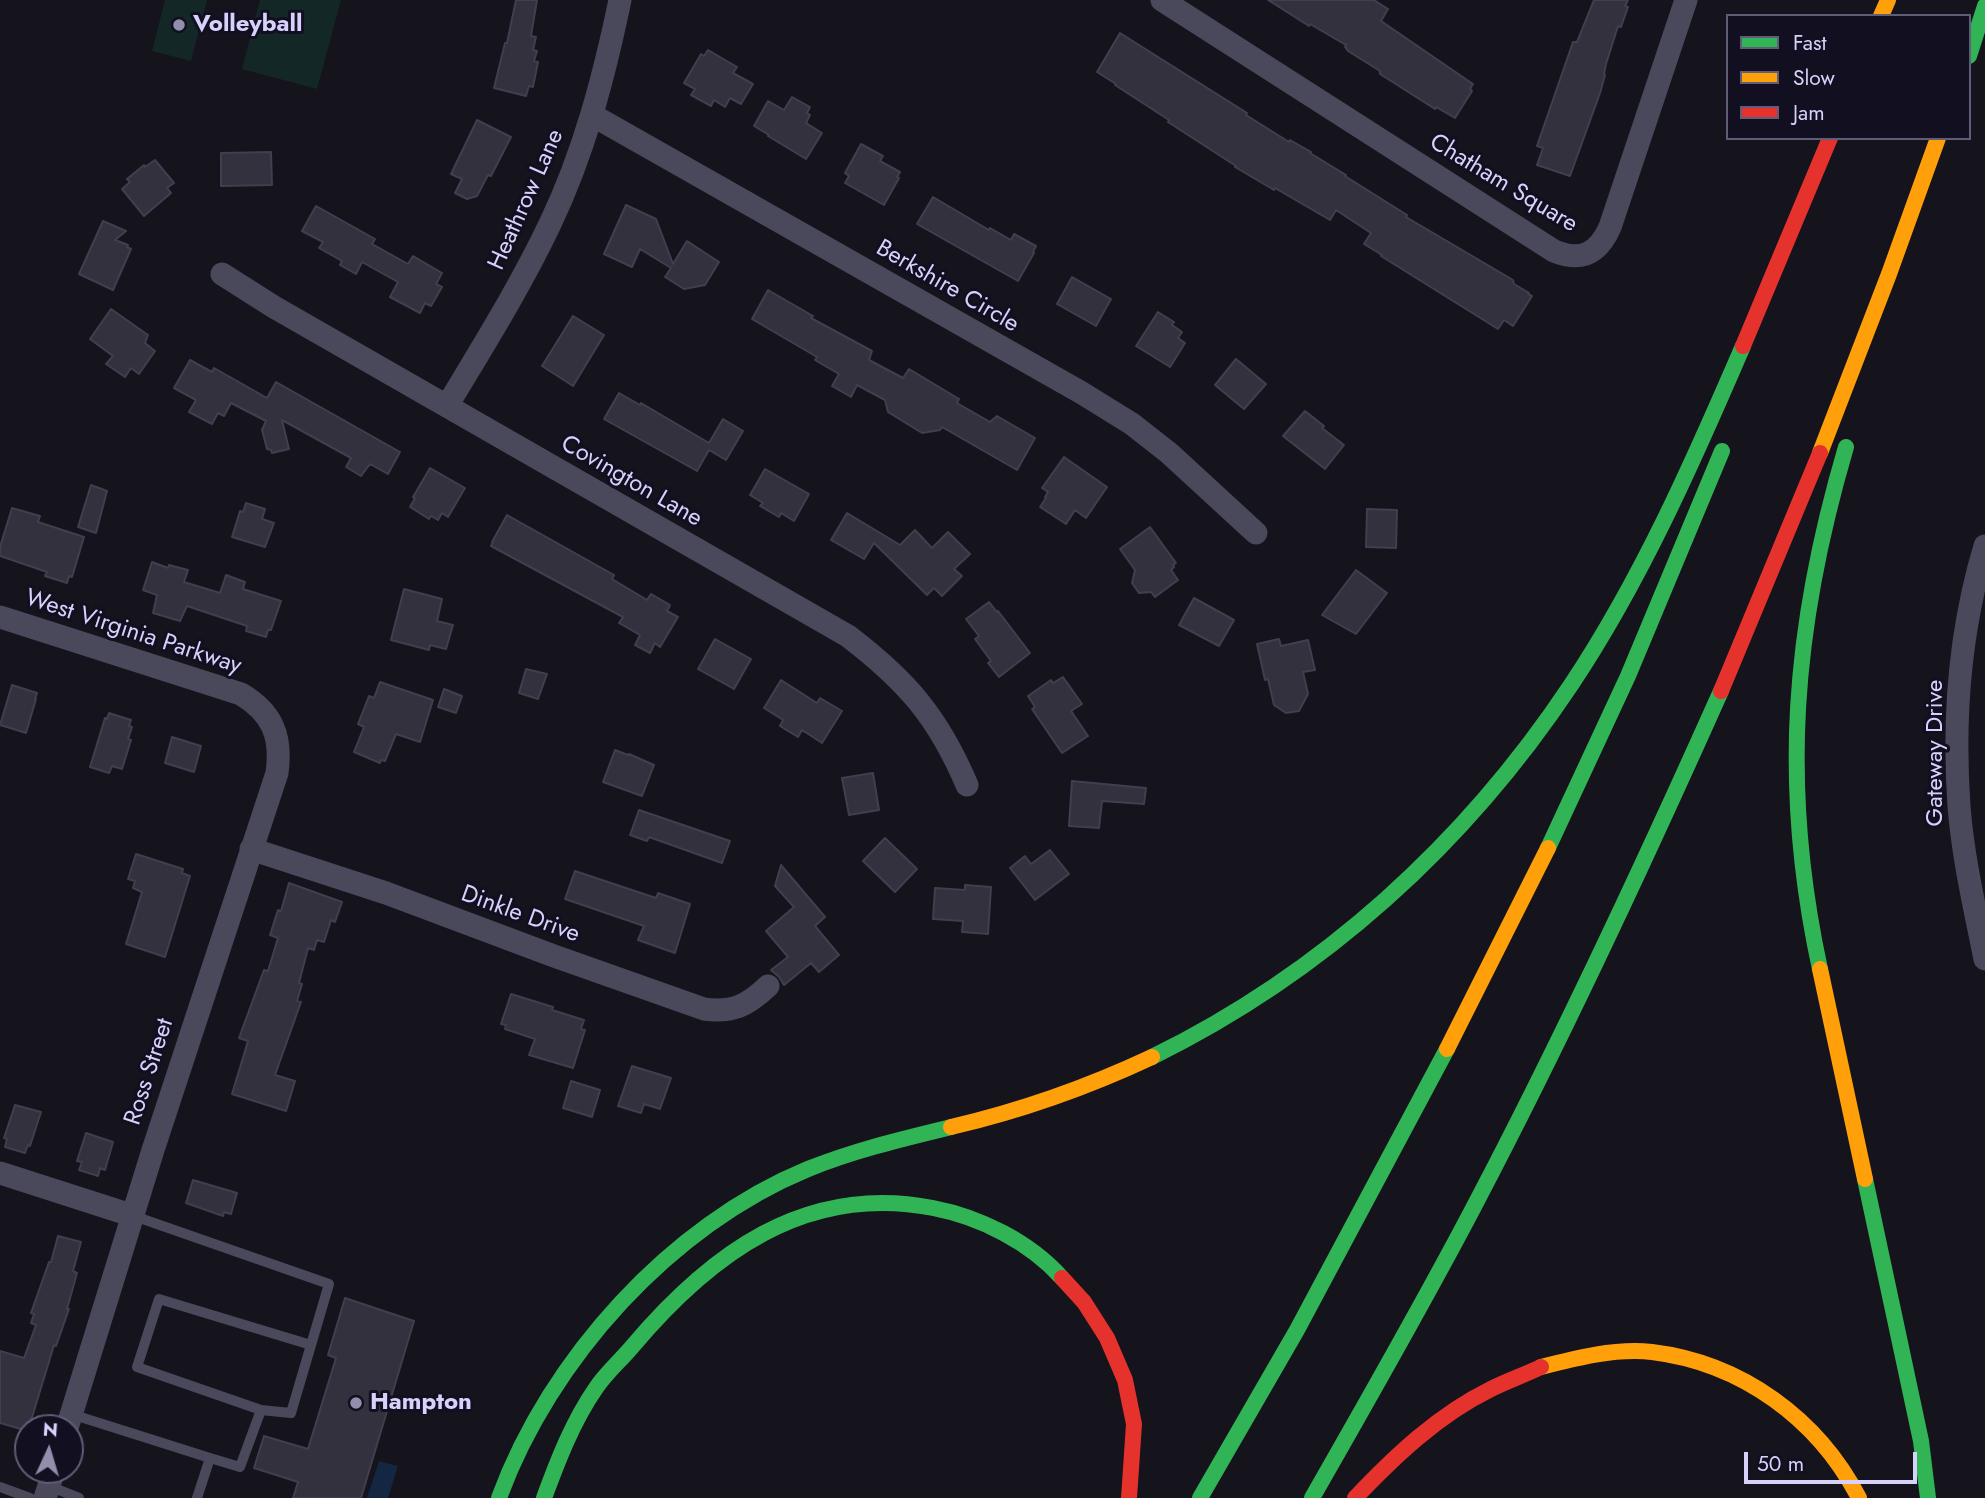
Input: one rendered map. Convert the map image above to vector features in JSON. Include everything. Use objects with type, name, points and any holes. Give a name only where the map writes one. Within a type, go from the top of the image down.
[{"type":"highway","points":[[1971,44],[1985,5]]},
{"type":"highway","points":[[1971,50],[1985,5]]},
{"type":"highway","points":[[499,1498],[518,1451],[579,1352],[645,1275],[711,1222],[747,1199],[841,1156],[1040,1102],[1158,1055],[1220,1023],[1279,985],[1324,953],[1400,889],[1459,828],[1518,758],[1600,639],[1656,534],[1713,414],[1829,140]]},
{"type":"highway","points":[[1798,256],[1839,140]]},
{"type":"highway","points":[[1877,347],[1940,140]]},
{"type":"highway","points":[[1312,1498],[1377,1385],[1478,1198],[1642,864],[1783,545],[1857,361],[1940,140]]},
{"type":"highway","points":[[1853,426],[1833,490],[1805,620],[1797,687],[1798,823],[1818,960],[1921,1441],[1928,1498]]},
{"type":"highway","points":[[1200,1498],[1296,1331],[1372,1191],[1525,895],[1588,762],[1729,433]]},
{"type":"highway","points":[[544,1498],[577,1422],[597,1387],[646,1328],[674,1300],[712,1268],[758,1236],[791,1219],[826,1208],[870,1202],[949,1210],[983,1222],[1015,1238],[1044,1259],[1075,1289],[1097,1319],[1115,1352],[1127,1387],[1134,1424],[1129,1498]]},
{"type":"highway","points":[[1356,1498],[1407,1446],[1483,1394],[1526,1372],[1554,1362],[1583,1354],[1620,1350],[1665,1353],[1701,1361],[1743,1377],[1776,1398],[1811,1429],[1836,1459],[1859,1498]]},
{"type":"street","name":"Heathrow Lane","points":[[447,406],[519,285],[573,171],[607,64],[620,0]]},
{"type":"street","name":"Chatham Square","points":[[1163,0],[1554,251],[1575,256],[1596,249],[1610,227],[1686,0]]},
{"type":"street","name":"Berkshire Circle","points":[[592,115],[1132,424],[1169,453],[1256,533]]},
{"type":"street","name":"Covington Lane","points":[[222,274],[274,307],[848,636],[881,662],[932,718],[953,753],[967,785]]},
{"type":"street","name":"Gateway Drive","points":[[1985,546],[1969,612],[1963,659],[1958,763],[1959,807],[1985,959]]},
{"type":"street","name":"West Virginia Parkway","points":[[0,617],[241,694],[254,702],[276,732]]},
{"type":"street","name":"Ross Street","points":[[71,1414],[153,1150],[277,773],[279,754],[276,732]]},
{"type":"street","name":"Dinkle Drive","points":[[251,849],[386,893],[704,1009],[719,1011],[738,1008],[754,999],[768,986]]},
{"type":"street","points":[[0,1173],[134,1216]]},
{"type":"lane","points":[[134,1216],[329,1284],[291,1413],[261,1410],[137,1367],[159,1299],[311,1345]]},
{"type":"lane","points":[[84,1425],[240,1467],[261,1410]]},
{"type":"lane","points":[[197,1498],[210,1458]]},
{"type":"lane","points":[[0,1487],[45,1488],[79,1498]]},
{"type":"green space","name":"Volleyball","points":[[165,0],[207,0],[191,61],[152,51]]},
{"type":"green space","points":[[260,0],[341,0],[317,89],[242,69]]},
{"type":"water","points":[[379,1461],[398,1466],[388,1498],[367,1498]]},
{"type":"building","points":[[516,0],[537,0],[531,36],[536,37],[533,50],[537,51],[534,61],[538,62],[533,87],[529,86],[526,96],[494,88]]},
{"type":"building","points":[[1268,0],[1374,0],[1388,9],[1381,21],[1473,84],[1470,89],[1472,91],[1455,118],[1436,107],[1435,109],[1380,74],[1380,71],[1348,51],[1346,45]]},
{"type":"building","points":[[1594,0],[1628,0],[1625,6],[1628,7],[1621,27],[1618,26],[1600,93],[1570,176],[1537,165],[1543,148],[1537,146],[1573,42],[1577,42]]},
{"type":"building","points":[[1120,33],[1289,142],[1290,140],[1311,152],[1407,215],[1406,217],[1513,280],[1514,284],[1532,296],[1513,326],[1504,320],[1498,329],[1364,244],[1371,233],[1336,210],[1330,220],[1275,188],[1274,190],[1235,167],[1097,72]]},
{"type":"building","points":[[708,50],[737,67],[733,73],[753,84],[741,104],[730,98],[725,107],[714,100],[711,106],[691,95],[695,89],[684,83],[701,54],[704,56]]},
{"type":"building","points":[[792,97],[810,107],[806,123],[822,133],[806,159],[754,126],[768,101],[784,110]]},
{"type":"building","points":[[477,120],[511,137],[491,176],[488,175],[477,196],[467,199],[455,193],[462,179],[451,174]]},
{"type":"building","points":[[861,144],[883,156],[880,161],[900,172],[884,205],[845,183],[849,176],[845,173]]},
{"type":"building","points":[[271,152],[272,185],[221,186],[221,153]]},
{"type":"building","points":[[155,160],[174,183],[167,188],[171,193],[144,216],[122,189],[130,182],[127,179]]},
{"type":"building","points":[[933,197],[989,230],[990,228],[1011,240],[1014,234],[1036,246],[1018,281],[917,224]]},
{"type":"building","points":[[626,205],[656,219],[673,264],[687,241],[719,262],[705,285],[684,289],[665,277],[671,268],[640,249],[632,267],[604,254]]},
{"type":"building","points":[[316,206],[375,239],[372,244],[408,264],[413,256],[442,273],[436,284],[442,287],[431,306],[425,303],[420,313],[390,297],[398,282],[362,262],[356,274],[340,265],[342,261],[319,248],[323,242],[302,231]]},
{"type":"building","points":[[103,221],[126,231],[115,240],[131,249],[113,290],[79,274]]},
{"type":"building","points":[[1072,277],[1111,299],[1096,326],[1057,304]]},
{"type":"building","points":[[768,290],[813,316],[811,318],[872,351],[869,360],[903,378],[909,369],[959,399],[957,403],[990,422],[997,416],[1035,438],[1017,470],[942,427],[940,430],[922,433],[888,412],[885,400],[857,385],[851,397],[832,386],[839,374],[815,360],[817,357],[752,319]]},
{"type":"building","points":[[111,309],[148,335],[145,343],[155,351],[139,374],[131,368],[125,377],[106,364],[113,356],[90,339]]},
{"type":"building","points":[[1158,312],[1174,322],[1172,325],[1182,332],[1178,338],[1185,343],[1170,367],[1136,346]]},
{"type":"building","points":[[573,316],[604,335],[573,386],[542,366]]},
{"type":"building","points":[[1236,359],[1266,384],[1244,409],[1215,385]]},
{"type":"building","points":[[190,360],[212,372],[214,368],[267,398],[276,382],[400,452],[388,474],[370,464],[361,476],[346,467],[351,458],[282,420],[289,449],[272,453],[267,449],[262,430],[266,421],[231,403],[224,416],[218,413],[212,424],[189,412],[196,400],[174,388]]},
{"type":"building","points":[[619,393],[709,443],[723,419],[743,431],[726,460],[709,450],[697,471],[604,419]]},
{"type":"building","points":[[1305,411],[1344,445],[1325,469],[1283,436]]},
{"type":"building","points":[[1064,457],[1107,487],[1086,518],[1075,510],[1066,524],[1040,507],[1048,492],[1042,488]]},
{"type":"building","points":[[430,468],[465,488],[448,517],[442,513],[438,520],[431,516],[429,519],[410,507]]},
{"type":"building","points":[[765,469],[809,494],[794,521],[781,513],[779,517],[760,506],[763,503],[750,495]]},
{"type":"building","points":[[91,485],[107,491],[96,533],[78,527]]},
{"type":"building","points":[[246,503],[265,509],[262,519],[274,523],[265,547],[232,537],[240,511],[243,512]]},
{"type":"building","points":[[12,508],[40,516],[38,522],[84,537],[72,577],[69,576],[67,583],[45,576],[47,572],[0,556],[0,547]]},
{"type":"building","points":[[1367,509],[1397,510],[1396,548],[1366,547]]},
{"type":"building","points":[[847,513],[900,545],[915,530],[932,548],[948,532],[970,554],[954,569],[962,576],[942,596],[934,588],[927,595],[874,543],[864,559],[831,540]]},
{"type":"building","points":[[507,515],[614,575],[612,579],[647,600],[651,594],[670,605],[667,611],[678,617],[660,647],[655,643],[650,653],[635,645],[640,635],[619,623],[623,617],[491,546]]},
{"type":"building","points":[[1150,527],[1176,563],[1171,570],[1178,580],[1155,597],[1151,592],[1139,593],[1132,583],[1135,570],[1120,549]]},
{"type":"building","points":[[152,562],[168,568],[169,565],[188,570],[184,582],[220,593],[226,575],[245,582],[243,589],[281,601],[271,630],[268,630],[266,637],[246,631],[247,626],[187,606],[180,621],[153,613],[157,595],[143,590]]},
{"type":"building","points":[[1356,570],[1387,593],[1356,634],[1322,615]]},
{"type":"building","points":[[404,589],[442,599],[437,621],[453,625],[446,649],[430,645],[429,650],[391,640]]},
{"type":"building","points":[[1194,598],[1234,620],[1219,646],[1179,625]]},
{"type":"building","points":[[989,602],[1030,653],[999,677],[975,639],[979,636],[966,619]]},
{"type":"building","points":[[715,639],[751,659],[734,689],[698,669]]},
{"type":"building","points":[[1279,639],[1281,646],[1308,640],[1315,670],[1303,672],[1308,694],[1299,711],[1286,713],[1274,705],[1268,679],[1265,680],[1257,644]]},
{"type":"building","points":[[526,669],[547,674],[538,699],[519,693]]},
{"type":"building","points":[[1063,677],[1082,704],[1071,711],[1088,736],[1062,753],[1032,709],[1035,707],[1028,696],[1051,680],[1053,683]]},
{"type":"building","points":[[781,680],[817,703],[820,698],[842,711],[822,743],[802,730],[798,737],[780,726],[783,720],[764,708]]},
{"type":"building","points":[[380,682],[433,700],[420,742],[396,734],[385,761],[381,760],[380,763],[354,752],[364,727],[358,724],[369,696],[374,698]]},
{"type":"building","points":[[12,685],[37,693],[26,733],[0,725]]},
{"type":"building","points":[[444,689],[462,696],[456,713],[438,707]]},
{"type":"building","points":[[109,713],[131,720],[129,726],[132,727],[122,769],[112,766],[109,773],[90,767],[105,718],[107,719]]},
{"type":"building","points":[[172,737],[201,746],[194,772],[165,763]]},
{"type":"building","points":[[615,750],[654,765],[642,796],[603,782]]},
{"type":"building","points":[[873,773],[879,810],[849,815],[842,778]]},
{"type":"building","points":[[1072,781],[1146,788],[1144,804],[1102,801],[1099,828],[1069,826]]},
{"type":"building","points":[[639,810],[730,841],[722,863],[649,837],[647,841],[630,835]]},
{"type":"building","points":[[885,838],[917,869],[895,892],[863,861]]},
{"type":"building","points":[[1050,850],[1069,874],[1035,900],[1010,868],[1025,856],[1031,864]]},
{"type":"building","points":[[136,854],[183,869],[182,873],[190,876],[165,957],[126,944],[142,892],[133,888],[135,881],[128,879]]},
{"type":"building","points":[[781,865],[825,917],[815,926],[839,955],[819,972],[811,963],[784,985],[771,970],[788,957],[766,931],[794,907],[775,886]]},
{"type":"building","points":[[575,871],[656,898],[658,893],[690,904],[675,953],[638,940],[644,926],[565,899]]},
{"type":"building","points":[[289,883],[342,902],[335,922],[331,920],[324,942],[317,940],[314,950],[308,948],[299,983],[302,984],[297,1001],[301,1002],[275,1075],[295,1081],[286,1111],[232,1094],[248,1041],[239,1038],[264,970],[268,971],[278,938],[270,935]]},
{"type":"building","points":[[965,885],[991,887],[988,934],[962,932],[963,921],[933,919],[935,888],[965,890]]},
{"type":"building","points":[[511,994],[584,1020],[581,1029],[585,1030],[573,1068],[529,1055],[535,1039],[505,1029],[506,1025],[501,1024]]},
{"type":"building","points":[[632,1066],[671,1078],[660,1109],[644,1104],[641,1113],[618,1106]]},
{"type":"building","points":[[571,1081],[600,1090],[592,1117],[563,1108]]},
{"type":"building","points":[[15,1105],[41,1112],[30,1146],[28,1145],[25,1153],[5,1147],[7,1139],[4,1138]]},
{"type":"building","points":[[86,1133],[113,1142],[105,1170],[100,1168],[98,1176],[79,1170],[82,1162],[77,1161]]},
{"type":"building","points":[[193,1180],[237,1193],[231,1214],[224,1212],[223,1216],[186,1203]]},
{"type":"building","points":[[58,1236],[81,1242],[73,1271],[77,1273],[69,1309],[56,1346],[54,1345],[33,1414],[14,1414],[14,1427],[0,1423],[0,1351],[24,1358],[36,1325],[31,1323],[34,1314],[31,1313]]},
{"type":"building","name":"Hampton","points":[[345,1298],[414,1321],[361,1498],[293,1498],[298,1482],[254,1468],[264,1436],[308,1449],[336,1358],[328,1355]]},
{"type":"traffic: fast","points":[[1971,50],[1985,6]]},
{"type":"traffic: fast","points":[[1152,1057],[1275,986],[1332,944],[1386,899],[1437,850],[1485,798],[1530,743],[1571,685],[1620,604],[1685,477],[1743,346]]},
{"type":"traffic: fast","points":[[1820,969],[1807,901],[1800,835],[1798,707],[1814,579],[1846,447]]},
{"type":"traffic: fast","points":[[1548,848],[1628,676],[1722,451]]},
{"type":"traffic: fast","points":[[1312,1498],[1418,1311],[1543,1072],[1721,691]]},
{"type":"traffic: fast","points":[[1200,1498],[1297,1330],[1447,1049]]},
{"type":"traffic: fast","points":[[499,1498],[521,1446],[550,1396],[583,1348],[621,1302],[663,1261],[709,1224],[757,1194],[808,1169],[861,1151],[951,1127]]},
{"type":"traffic: fast","points":[[1865,1179],[1921,1441],[1928,1498]]},
{"type":"traffic: fast","points":[[544,1498],[580,1414],[604,1377],[661,1314],[694,1283],[728,1256],[764,1233],[802,1217],[843,1206],[887,1203],[933,1208],[986,1225],[1020,1242],[1062,1278]]},
{"type":"traffic: slow","points":[[1882,14],[1888,0]]},
{"type":"traffic: slow","points":[[1820,453],[1937,140]]},
{"type":"traffic: slow","points":[[1447,1049],[1548,848]]},
{"type":"traffic: slow","points":[[1820,969],[1865,1179]]},
{"type":"traffic: slow","points":[[951,1127],[1003,1114],[1053,1097],[1152,1057]]},
{"type":"traffic: slow","points":[[1541,1367],[1596,1355],[1638,1351],[1685,1358],[1717,1368],[1746,1382],[1799,1420],[1822,1443],[1859,1498]]},
{"type":"traffic: jam","points":[[1743,346],[1829,140]]},
{"type":"traffic: jam","points":[[1721,691],[1820,453]]},
{"type":"traffic: jam","points":[[1062,1278],[1084,1302],[1107,1338],[1125,1380],[1134,1424],[1129,1498]]},
{"type":"traffic: jam","points":[[1355,1498],[1402,1452],[1453,1411],[1491,1389],[1541,1367]]},
{"type":"place","name":"Volleyball","points":[[179,25]]},
{"type":"place","name":"Hampton","points":[[356,1403]]}]
